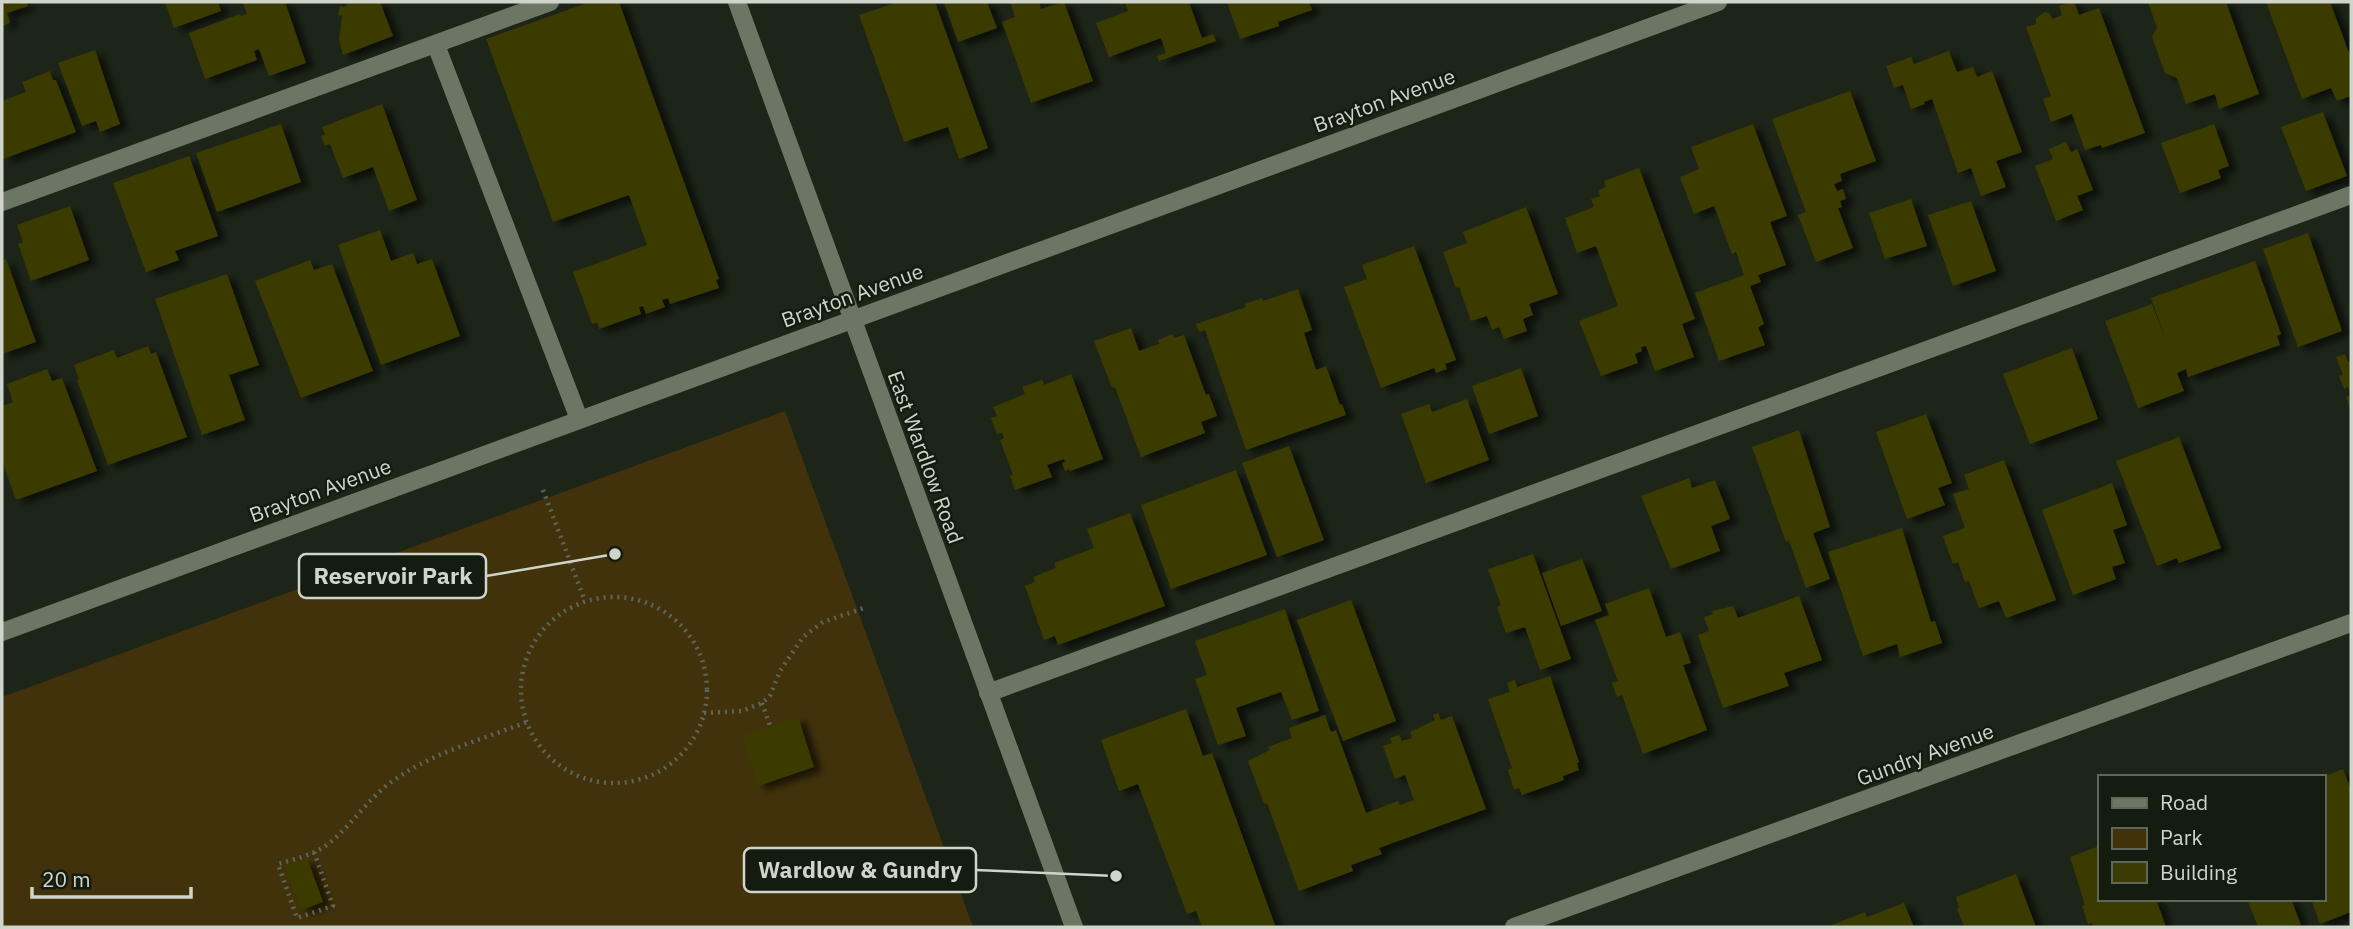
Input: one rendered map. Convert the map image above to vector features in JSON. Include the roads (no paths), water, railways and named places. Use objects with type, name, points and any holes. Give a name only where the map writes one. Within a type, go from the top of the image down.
[{"type":"street","points":[[2,202],[550,2]]},
{"type":"street","name":"East Wardlow Road","points":[[737,2],[1074,927]]},
{"type":"street","name":"Brayton Avenue","points":[[2,632],[1718,2]]},
{"type":"street","points":[[436,45],[579,419]]},
{"type":"street","points":[[988,693],[2351,195]]},
{"type":"street","name":"Gundry Avenue","points":[[1514,927],[2351,623]]},
{"type":"place","name":"Reservoir Park","points":[[615,554]]},
{"type":"place","name":"Wardlow & Gundry","points":[[1116,876]]}]
